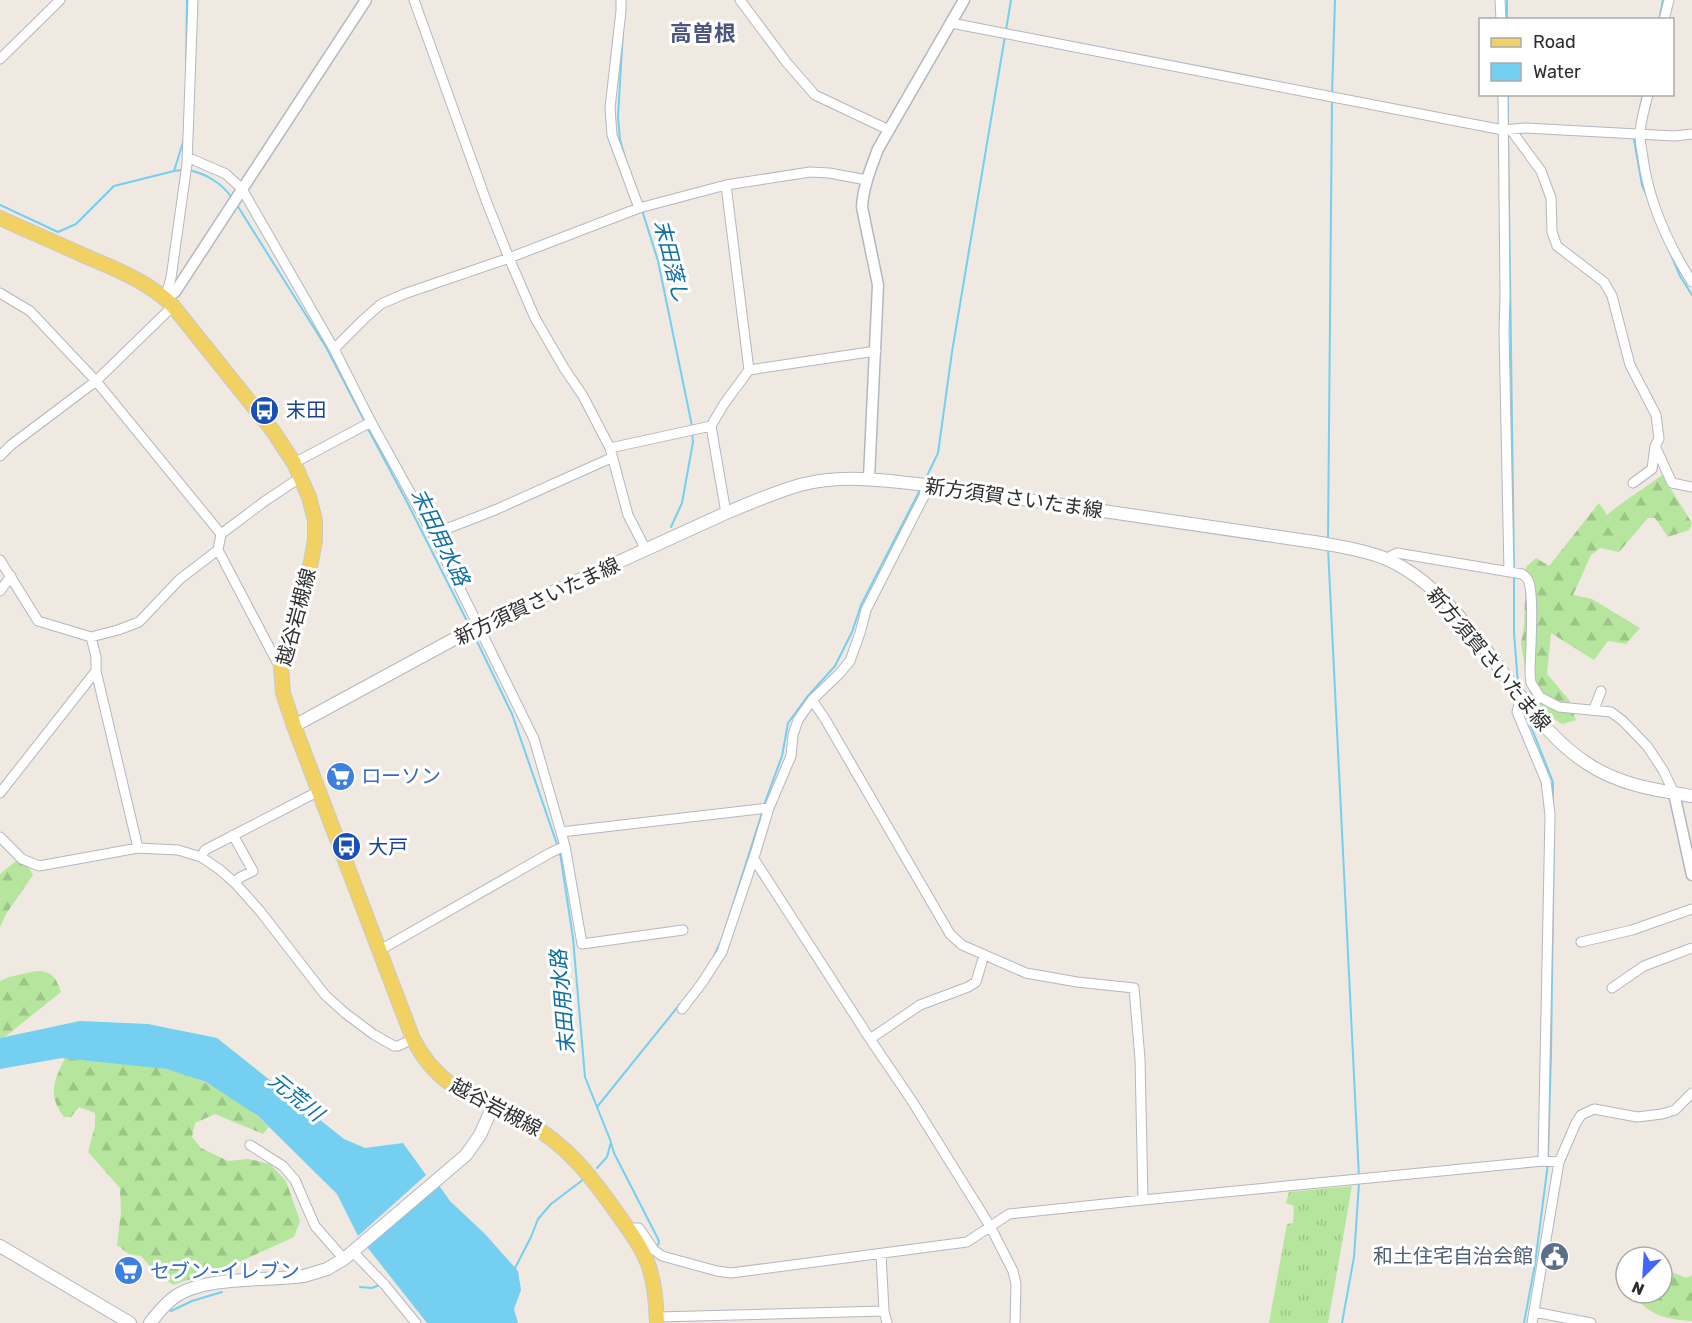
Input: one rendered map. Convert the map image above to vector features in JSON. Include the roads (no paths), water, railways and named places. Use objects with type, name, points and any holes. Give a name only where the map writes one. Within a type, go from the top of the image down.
[{"type":"main road","name":"越谷岩槻線","points":[[0,218],[116,269],[145,284],[169,302],[273,431],[294,463],[309,497],[315,520],[315,540],[311,562],[281,665],[283,693],[413,1039],[437,1074],[462,1092],[544,1132],[576,1159],[628,1228],[643,1253],[652,1278],[657,1320]]},
{"type":"main road","name":"新方須賀さいたま線","points":[[294,726],[478,626],[726,513],[801,485],[848,478],[869,478],[1322,543],[1353,549],[1385,559],[1416,576],[1440,596],[1554,737],[1573,754],[1589,765],[1626,783],[1692,796]]},
{"type":"main road","points":[[150,1323],[167,1303],[192,1288],[210,1284],[304,1276],[327,1269],[351,1253],[466,1155],[493,1106]]},
{"type":"main road","points":[[0,1246],[130,1323]]},
{"type":"street","points":[[0,59],[60,0]]},
{"type":"street","points":[[169,302],[187,164],[193,0]]},
{"type":"street","points":[[0,456],[11,445],[96,381],[169,302],[366,0]]},
{"type":"street","points":[[414,0],[509,258],[535,318],[583,396],[610,453],[628,515],[646,550]]},
{"type":"street","points":[[621,0],[610,124],[639,208]]},
{"type":"street","points":[[740,0],[787,63],[815,95],[889,130]]},
{"type":"street","points":[[869,478],[878,285],[862,207],[867,180],[878,149],[964,0]]},
{"type":"street","points":[[1500,0],[1501,18]]},
{"type":"street","points":[[1664,18],[1669,0]]},
{"type":"street","points":[[951,23],[1507,130],[1525,128],[1640,136],[1692,134]]},
{"type":"street","points":[[1503,96],[1507,130],[1504,330],[1509,572]]},
{"type":"street","points":[[1648,96],[1640,136],[1647,178],[1663,230],[1692,282]]},
{"type":"street","points":[[1507,130],[1541,171],[1551,198],[1552,232],[1557,246],[1604,282],[1612,296],[1630,365],[1656,415],[1659,439],[1655,446],[1652,469],[1633,483]]},
{"type":"street","points":[[187,157],[226,174],[242,189],[334,350],[433,534],[534,739],[565,846],[582,944],[683,930]]},
{"type":"street","points":[[334,350],[381,304],[639,208],[726,185],[810,172],[867,180]]},
{"type":"street","points":[[726,185],[748,370],[711,426],[726,513]]},
{"type":"street","points":[[0,293],[30,310],[96,381],[221,534]]},
{"type":"street","points":[[748,370],[876,351]]},
{"type":"street","points":[[294,463],[371,422]]},
{"type":"street","points":[[433,534],[495,510],[610,453],[711,426]]},
{"type":"street","points":[[1655,446],[1672,483],[1692,487]]},
{"type":"street","points":[[281,665],[277,662],[218,550],[221,534],[301,477]]},
{"type":"street","points":[[682,1009],[702,984],[722,952],[769,808],[791,756],[798,720],[812,700],[850,661],[866,610],[924,496],[926,485]]},
{"type":"street","points":[[0,560],[38,621],[91,637],[139,622],[180,579],[218,550]]},
{"type":"street","points":[[1385,559],[1397,553],[1522,574],[1528,579],[1532,683],[1540,697],[1559,707],[1611,712],[1647,746],[1663,770],[1674,793],[1692,875]]},
{"type":"street","points":[[0,591],[11,576]]},
{"type":"street","points":[[91,637],[96,657],[96,671],[138,848]]},
{"type":"street","points":[[0,793],[96,671]]},
{"type":"street","points":[[1594,709],[1601,691]]},
{"type":"street","points":[[1540,697],[1531,704],[1525,702],[1519,704],[1517,712],[1546,781],[1550,815],[1543,1161]]},
{"type":"street","points":[[812,700],[950,934],[962,945],[1026,973],[1077,982],[1134,988],[1140,1059],[1143,1200]]},
{"type":"street","points":[[201,856],[206,850],[319,792]]},
{"type":"street","points":[[561,832],[769,808]]},
{"type":"street","points":[[233,836],[253,871],[235,883]]},
{"type":"street","points":[[0,837],[22,859],[39,866],[138,848],[178,850],[201,856],[235,883],[260,911],[325,995],[338,1007],[373,1034],[394,1046],[413,1039]]},
{"type":"street","points":[[380,950],[565,846]]},
{"type":"street","points":[[754,859],[912,1101],[990,1226],[1013,1271],[1016,1284],[1016,1323]]},
{"type":"street","points":[[1581,942],[1632,930],[1692,909]]},
{"type":"street","points":[[1612,988],[1644,966],[1692,948]]},
{"type":"street","points":[[870,1039],[920,1005],[969,987],[976,982],[984,955]]},
{"type":"street","points":[[1532,1323],[1559,1162],[1581,1114],[1594,1109],[1637,1117],[1662,1114],[1675,1110],[1692,1093]]},
{"type":"street","points":[[250,1145],[284,1166],[296,1180],[315,1226],[351,1253],[385,1285],[417,1323]]},
{"type":"street","points":[[628,1228],[639,1228],[654,1250],[662,1256],[731,1273],[967,1242],[1009,1214],[1543,1161],[1559,1162]]},
{"type":"street","points":[[881,1254],[884,1311],[887,1323]]},
{"type":"street","points":[[652,1278],[662,1256]]},
{"type":"street","points":[[657,1320],[884,1311]]},
{"type":"street","points":[[1534,1312],[1590,1323]]},
{"type":"water","points":[[80,1021],[148,1024],[217,1038],[344,1139],[365,1148],[403,1143],[426,1175],[358,1236],[337,1194],[258,1116],[206,1082],[167,1069],[62,1058],[0,1069],[0,1038]]},
{"type":"water","points":[[438,1184],[450,1201],[485,1234],[518,1271],[521,1290],[514,1309],[518,1323],[427,1323],[367,1247]]},
{"type":"waterway","points":[[186,76],[187,0]]},
{"type":"waterway","points":[[1006,30],[1011,0]]},
{"type":"waterway","points":[[1332,95],[1335,0]]},
{"type":"waterway","points":[[1507,0],[1507,18]]},
{"type":"waterway","points":[[1659,18],[1663,0]]},
{"type":"waterway","name":"末田落し","points":[[623,30],[618,117],[620,140],[627,164]]},
{"type":"waterway","points":[[925,480],[938,453],[952,352],[1005,36]]},
{"type":"waterway","points":[[1508,96],[1508,126]]},
{"type":"waterway","points":[[1640,107],[1643,96]]},
{"type":"waterway","points":[[1328,539],[1332,101]]},
{"type":"waterway","points":[[1508,131],[1514,570]]},
{"type":"waterway","points":[[1635,136],[1642,185],[1646,194]]},
{"type":"waterway","points":[[174,171],[184,139]]},
{"type":"waterway","name":"末田用水路","points":[[0,205],[58,232],[76,224],[114,186],[182,170]]},
{"type":"waterway","name":"末田用水路","points":[[188,170],[213,180],[232,198]]},
{"type":"waterway","name":"末田用水路","points":[[237,205],[326,347],[365,422]]},
{"type":"waterway","name":"末田落し","points":[[642,210],[658,261],[692,426]]},
{"type":"waterway","points":[[1669,250],[1680,276],[1692,295]]},
{"type":"waterway","name":"末田用水路","points":[[367,427],[469,625]]},
{"type":"waterway","name":"末田落し","points":[[671,527],[682,503],[693,442],[692,432]]},
{"type":"waterway","points":[[764,805],[782,756],[788,723],[807,697],[835,666],[852,632],[861,605],[921,488]]},
{"type":"waterway","points":[[1328,548],[1359,1177]]},
{"type":"waterway","points":[[1514,575],[1514,633],[1518,684]]},
{"type":"waterway","name":"末田用水路","points":[[473,633],[512,714],[558,847]]},
{"type":"waterway","points":[[1524,709],[1553,782],[1553,806]]},
{"type":"waterway","points":[[713,958],[722,939],[762,813]]},
{"type":"waterway","points":[[1548,1157],[1554,833]]},
{"type":"waterway","name":"末田用水路","points":[[560,853],[573,938],[585,1077],[611,1142],[607,1157],[597,1168]]},
{"type":"waterway","points":[[597,1107],[680,1004]]},
{"type":"waterway","points":[[611,1143],[659,1241],[658,1245]]},
{"type":"waterway","points":[[1524,1323],[1535,1264],[1548,1163]]},
{"type":"waterway","points":[[514,1270],[538,1219],[551,1204],[584,1179]]},
{"type":"waterway","points":[[1342,1323],[1354,1257],[1359,1183]]},
{"type":"waterway","points":[[360,1287],[372,1288],[379,1285]]},
{"type":"waterway","points":[[171,1311],[192,1301],[222,1292]]},
{"type":"place","name":"末田","points":[[265,410]]},
{"type":"place","name":"ローソン","points":[[340,776]]},
{"type":"place","name":"大戸","points":[[347,847]]},
{"type":"place","name":"和土住宅自治会館","points":[[1554,1256]]},
{"type":"place","name":"セブン-イレブン","points":[[129,1271]]},
{"type":"district","name":"高曽根","points":[[703,33]]},
{"type":"water label","name":"元荒川","points":[[296,1097]]}]
